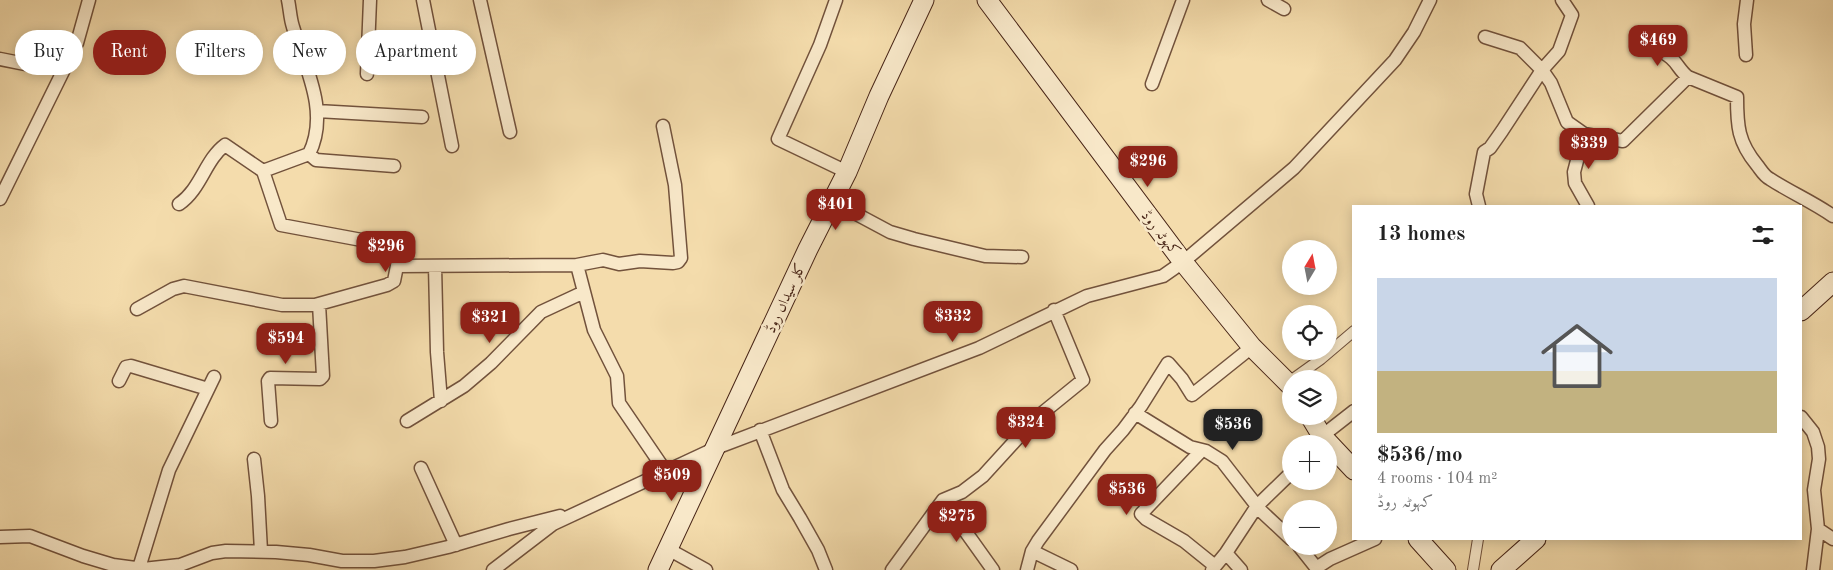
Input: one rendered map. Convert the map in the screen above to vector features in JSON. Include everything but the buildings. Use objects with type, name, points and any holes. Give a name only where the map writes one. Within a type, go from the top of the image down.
[{"type":"main road","name":"کلر سیداں روڈ","points":[[658,570],[808,249],[847,172],[879,96],[924,0]]},
{"type":"main road","name":"کہوٹہ روڈ","points":[[987,0],[1183,262],[1252,347],[1282,374]]},
{"type":"main road","points":[[1802,310],[1833,282]]},
{"type":"main road","points":[[1337,455],[1352,468]]},
{"type":"main road","points":[[1419,540],[1446,570]]},
{"type":"main road","points":[[1501,570],[1535,540]]},
{"type":"street","points":[[0,199],[77,43],[88,0]]},
{"type":"street","points":[[263,171],[309,154],[314,145],[317,130],[314,89],[292,25],[288,0]]},
{"type":"street","points":[[369,30],[370,0]]},
{"type":"street","points":[[423,0],[452,146]]},
{"type":"street","points":[[480,0],[510,132]]},
{"type":"street","points":[[836,0],[820,45],[778,139],[847,172]]},
{"type":"street","points":[[1152,84],[1183,0]]},
{"type":"street","points":[[1268,0],[1284,9]]},
{"type":"street","points":[[493,570],[553,524],[716,448],[979,348],[1016,331],[1054,310],[1093,294],[1163,276],[1183,262],[1294,168],[1387,71],[1414,32],[1430,0]]},
{"type":"street","points":[[1479,205],[1476,194],[1484,152],[1490,148],[1542,70],[1559,51],[1572,19],[1572,15],[1562,0]]},
{"type":"street","points":[[1746,55],[1744,24],[1747,0]]},
{"type":"street","points":[[1485,38],[1520,48],[1542,70],[1551,83],[1567,122],[1584,134],[1623,141],[1688,77]]},
{"type":"street","points":[[1638,40],[1670,57],[1678,65],[1681,72],[1688,77],[1737,97],[1740,138],[1748,155],[1768,178],[1833,214]]},
{"type":"street","points":[[0,60],[15,62]]},
{"type":"street","points":[[316,111],[422,117]]},
{"type":"street","points":[[397,266],[577,265],[603,260],[619,264],[640,261],[678,262],[682,258],[675,185],[663,126]]},
{"type":"street","points":[[1584,134],[1574,172],[1575,183],[1587,205]]},
{"type":"street","points":[[137,309],[173,289],[184,286],[282,305],[318,304],[387,285],[394,281],[398,254],[394,246],[281,225],[263,171],[225,145],[214,156],[190,194],[179,204]]},
{"type":"street","points":[[309,154],[316,160],[394,166]]},
{"type":"street","points":[[832,201],[890,232],[984,256],[1022,257]]},
{"type":"street","points":[[577,265],[594,330],[617,376],[619,403],[666,472]]},
{"type":"street","points":[[436,266],[437,352],[441,401]]},
{"type":"street","points":[[408,422],[464,386],[541,312],[584,292]]},
{"type":"street","points":[[271,421],[268,381],[270,378],[320,379],[323,376],[318,304]]},
{"type":"street","points":[[892,570],[943,500],[962,492],[983,476],[1035,419],[1083,380],[1054,310]]},
{"type":"street","points":[[1307,370],[1352,333]]},
{"type":"street","points":[[1027,570],[1032,552],[1048,527],[1105,450],[1135,414],[1168,363],[1182,379],[1192,395],[1252,347]]},
{"type":"street","points":[[119,381],[126,367],[131,366],[211,383],[169,470],[139,568]]},
{"type":"street","points":[[1325,435],[1352,413]]},
{"type":"street","points":[[1135,414],[1190,447],[1202,450],[1222,461],[1257,506],[1282,530]]},
{"type":"street","points":[[1802,418],[1813,432],[1818,447],[1819,459],[1814,490],[1818,529],[1813,570]]},
{"type":"street","points":[[760,430],[783,490],[818,550],[826,570]]},
{"type":"street","points":[[1202,450],[1141,514],[1146,519],[1184,541],[1213,568],[1226,553],[1257,506],[1282,482]]},
{"type":"street","points":[[254,459],[258,496],[260,551]]},
{"type":"street","points":[[421,468],[456,545]]},
{"type":"street","points":[[943,500],[993,570]]},
{"type":"street","points":[[0,537],[30,536],[94,565],[139,568],[180,565],[212,553],[226,551],[260,551],[309,555],[342,561],[374,561],[405,557],[456,545],[509,529],[579,512]]},
{"type":"street","points":[[1818,529],[1833,539]]},
{"type":"street","points":[[1306,555],[1317,569],[1330,559],[1373,540]]},
{"type":"street","points":[[1473,570],[1478,540]]},
{"type":"street","points":[[668,549],[706,570]]},
{"type":"street","points":[[1032,552],[1071,570]]},
{"type":"street","points":[[1226,553],[1241,570]]}]
